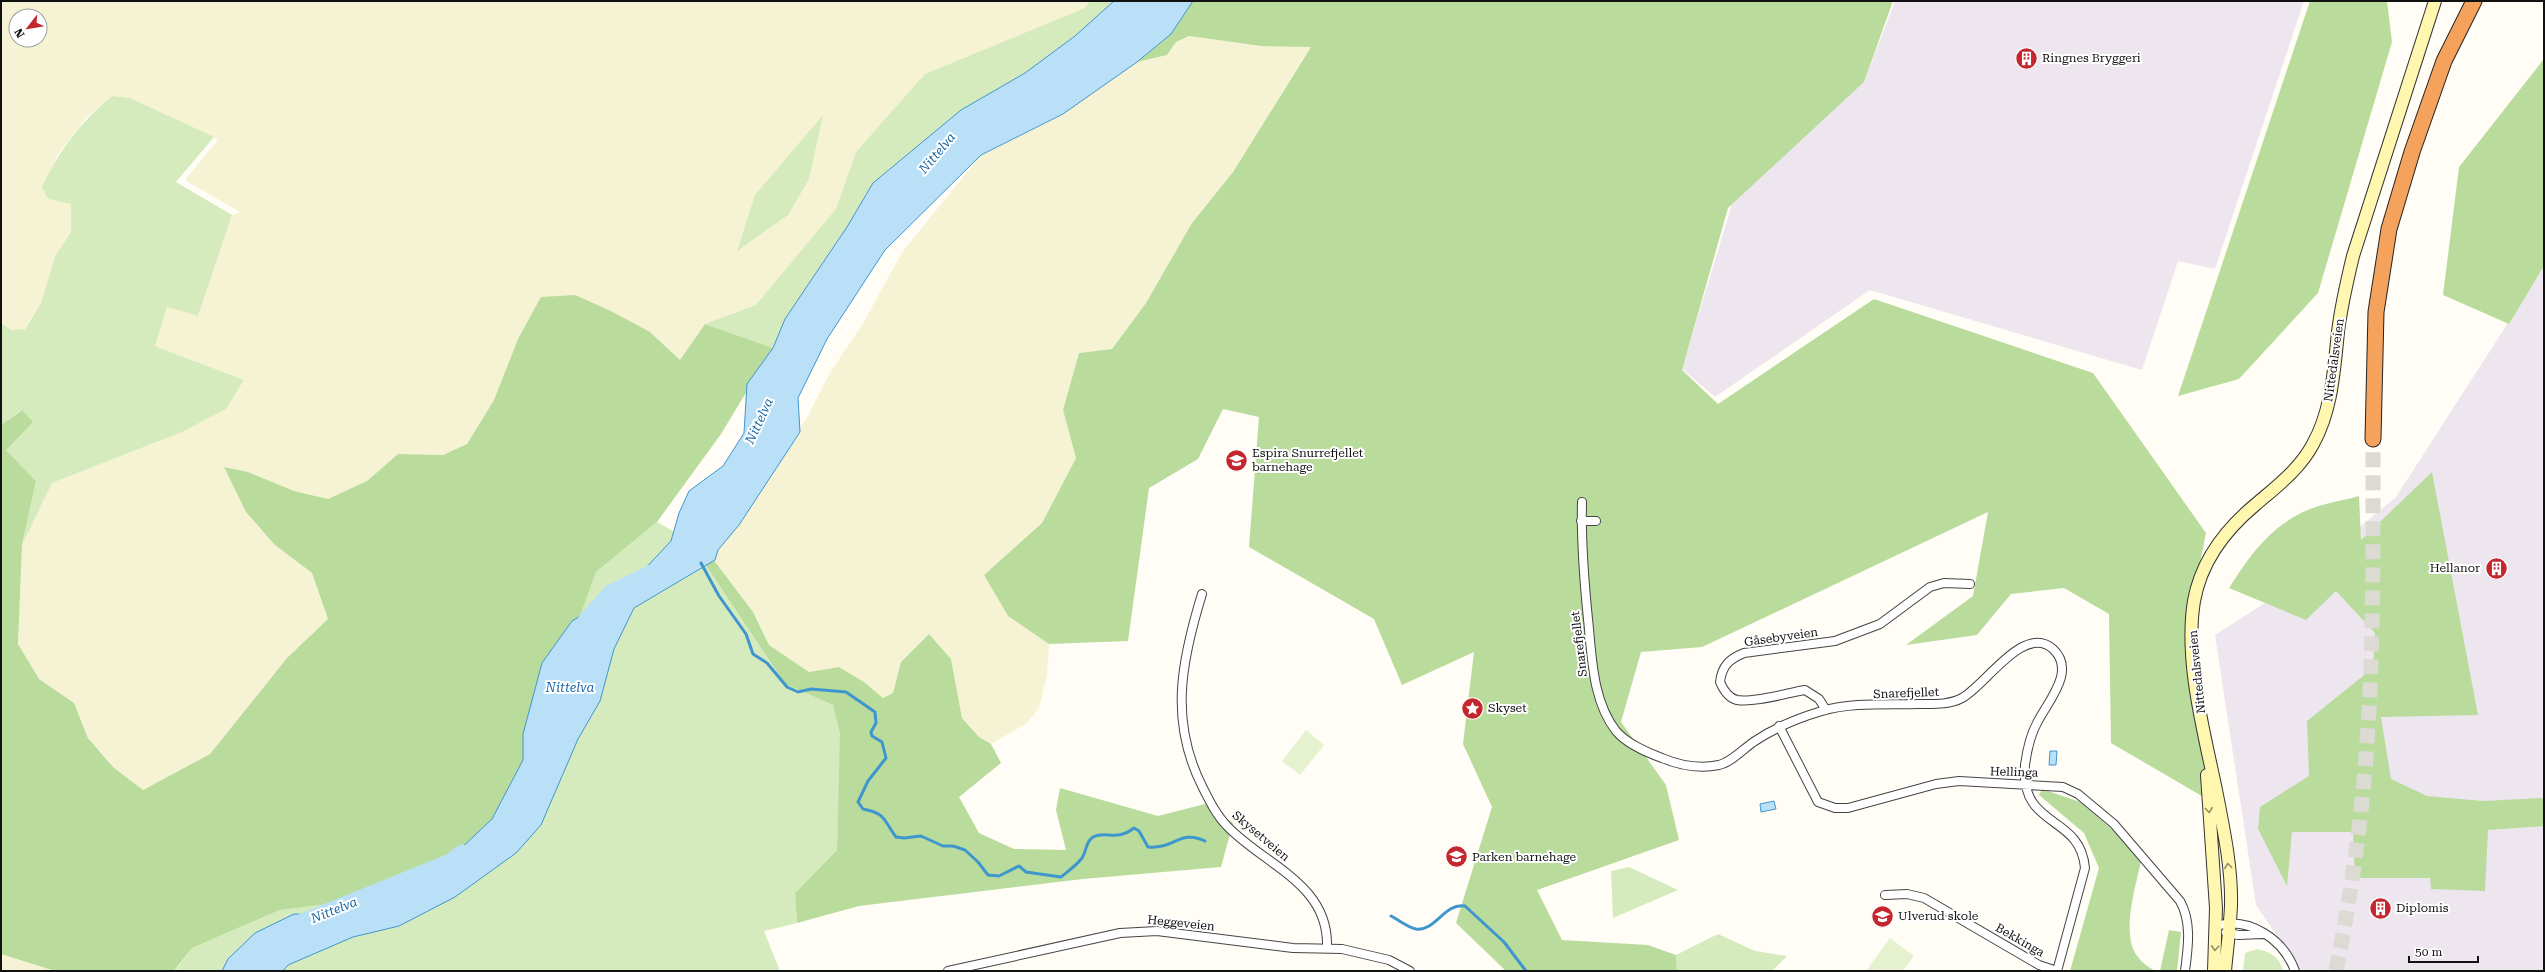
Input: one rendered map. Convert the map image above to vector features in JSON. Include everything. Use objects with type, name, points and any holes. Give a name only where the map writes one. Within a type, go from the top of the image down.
[{"type":"highway","points":[[2373,440],[2376,312],[2386,244],[2407,166],[2436,83],[2453,40],[2474,1]]},
{"type":"main road","name":"Nittedalsveien","points":[[2214,971],[2216,926],[2213,857],[2207,793],[2207,758],[2192,639],[2193,611],[2197,589],[2209,559],[2226,533],[2298,465],[2313,444],[2322,426],[2332,386],[2344,297],[2352,256],[2434,1]]},
{"type":"main road","name":"Nittedalsveien","points":[[2207,758],[2216,793],[2227,862],[2231,905],[2225,971]]},
{"type":"street","name":"Snarefjellet","points":[[1582,502],[1581,521],[1592,664],[1601,702],[1617,732],[1647,752],[1677,764],[1702,768],[1723,764],[1779,726],[1826,710],[1871,706],[1947,704],[1962,698],[1979,686],[2022,646],[2034,642],[2045,644],[2058,655],[2062,674],[2030,741],[2025,765],[2026,785],[2031,803],[2070,835],[2081,850],[2084,863],[2084,875],[2057,971]]},
{"type":"street","points":[[1581,521],[1596,521]]},
{"type":"street","name":"Gåsebyveien","points":[[1826,710],[1818,699],[1805,690],[1751,700],[1736,700],[1723,690],[1720,682],[1721,671],[1734,657],[1744,653],[1835,641],[1880,624],[1930,587],[1944,583],[1970,584]]},
{"type":"street","name":"Skysetveien","points":[[1202,594],[1187,641],[1182,677],[1182,725],[1191,760],[1210,801],[1228,826],[1298,883],[1318,903],[1327,930],[1327,947]]},
{"type":"street","name":"Hellinga","points":[[1779,726],[1816,798],[1820,804],[1827,806],[1848,808],[1936,784],[1959,781],[2063,787],[2078,794],[2114,824],[2174,894],[2186,914],[2185,971]]},
{"type":"street","name":"Bekkinga","points":[[1885,895],[1908,894],[1924,898],[2039,965],[2057,971]]},
{"type":"street","points":[[2216,926],[2264,934],[2286,951],[2295,971]]},
{"type":"street","name":"Heggeveien","points":[[948,971],[1132,931],[1168,932],[1293,948],[1327,947],[1378,957],[1410,971]]},
{"type":"shaded area","points":[[1,1],[1114,1],[794,306],[705,324],[680,360],[650,332],[518,339],[494,400],[467,444],[443,455],[398,454],[367,481],[328,499],[294,491],[275,545],[312,573],[328,619],[287,658],[210,754],[143,790],[113,767],[88,737],[74,703],[39,679],[18,644],[22,545],[52,483],[182,432],[226,409],[244,380],[155,346],[167,307],[198,316],[232,215],[240,212],[185,180],[218,140],[130,98],[112,96],[85,119],[56,157],[48,199],[71,204],[71,232],[55,256],[41,303],[24,329],[11,330],[1,323]]},
{"type":"shaded area","points":[[1895,1],[2304,1],[2215,269],[2178,261],[2142,370],[1870,290],[1715,397],[1682,369],[1733,201],[1864,82]]},
{"type":"shaded area","points":[[1189,36],[1261,46],[1311,46],[1233,172],[1192,223],[1146,303],[1112,349],[1079,353],[1063,410],[1076,458],[1042,523],[984,575],[1008,616],[1049,644],[1047,675],[1039,708],[1027,723],[991,744],[979,737],[962,718],[951,659],[929,634],[901,662],[893,693],[883,698],[864,682],[839,667],[809,672],[769,645],[753,612],[710,555],[806,419],[831,371],[862,325],[903,251],[981,155],[1063,114],[1137,62],[1167,55],[1176,42]]},
{"type":"shaded area","points":[[2544,267],[2544,971],[2301,971],[2256,905],[2215,635],[2276,596],[2396,497]]},
{"type":"shaded area","points":[[1,954],[55,971],[1,971]]},
{"type":"green space","points":[[1090,1],[1114,1],[1075,36],[1025,73],[961,110],[873,183],[847,227],[785,319],[773,348],[705,324],[756,305],[836,209],[856,152],[925,74],[1085,8]]},
{"type":"green space","points":[[1193,1],[1893,1],[1864,82],[1728,208],[1682,370],[1718,404],[1874,299],[2093,373],[2206,533],[2197,578],[2192,636],[2219,806],[2111,743],[2109,614],[2064,588],[2011,594],[1977,635],[1906,645],[1973,596],[1988,512],[1702,647],[1641,652],[1621,722],[1666,785],[1679,840],[1537,890],[1562,940],[1648,945],[1676,955],[1677,971],[1506,971],[1456,923],[1492,807],[1463,744],[1474,652],[1402,685],[1374,619],[1249,547],[1259,417],[1223,409],[1198,459],[1149,488],[1128,641],[1049,644],[1008,616],[984,575],[1042,523],[1076,458],[1063,410],[1079,353],[1112,349],[1146,303],[1192,223],[1233,172],[1311,47],[1261,46],[1189,36],[1176,42],[1167,55],[1137,62],[1171,34]]},
{"type":"green space","points":[[2310,1],[2387,1],[2392,42],[2318,293],[2239,379],[2178,396]]},
{"type":"green space","points":[[2544,59],[2544,266],[2509,324],[2443,295],[2459,167]]},
{"type":"green space","points":[[112,96],[130,98],[214,137],[176,182],[232,215],[198,316],[167,307],[155,346],[244,380],[226,409],[182,432],[52,483],[22,545],[36,481],[6,450],[21,410],[1,425],[1,323],[11,330],[25,329],[41,303],[55,256],[71,232],[71,204],[48,199],[42,187],[56,160],[71,138],[89,117]]},
{"type":"green space","points":[[823,115],[809,179],[788,215],[737,251],[755,195]]},
{"type":"green space","points":[[575,295],[611,311],[650,332],[680,360],[705,324],[773,348],[721,434],[657,522],[596,572],[511,809],[451,862],[353,901],[280,910],[192,948],[174,971],[55,971],[1,954],[1,425],[22,410],[33,422],[6,450],[36,481],[22,545],[18,644],[39,679],[74,703],[88,738],[113,767],[143,790],[210,754],[287,658],[328,619],[312,573],[275,545],[246,512],[224,467],[248,472],[294,491],[328,499],[367,481],[398,454],[443,455],[467,444],[494,400],[518,339],[541,297]]},
{"type":"green space","points":[[2432,472],[2478,715],[2381,717],[2391,779],[2427,796],[2483,801],[2544,798],[2544,826],[2488,830],[2485,891],[2431,889],[2430,878],[2355,878],[2353,832],[2292,832],[2287,886],[2258,829],[2260,807],[2309,776],[2307,721],[2373,668],[2375,633],[2336,591],[2306,620],[2229,588],[2244,565],[2269,535],[2303,512],[2330,503],[2359,496],[2361,540]]},
{"type":"green space","points":[[657,522],[689,540],[785,684],[833,705],[841,733],[837,850],[795,893],[797,923],[764,931],[780,971],[175,971],[192,948],[280,910],[353,901],[573,636],[596,572]]},
{"type":"green space","points":[[689,540],[710,555],[753,612],[769,645],[809,672],[839,667],[864,682],[883,698],[893,693],[901,662],[929,634],[951,659],[962,718],[979,737],[991,744],[1001,763],[959,797],[979,833],[1014,849],[1066,850],[1056,810],[1060,788],[1158,816],[1205,804],[1233,823],[1221,867],[1083,879],[859,906],[797,923],[795,893],[837,850],[840,733],[833,705],[785,684]]},
{"type":"green space","points":[[1306,730],[1324,745],[1300,775],[1282,761]]},
{"type":"green space","points":[[2042,789],[2080,802],[2114,831],[2141,861],[2131,910],[2130,937],[2133,948],[2138,957],[2155,971],[2070,971],[2099,868],[2084,833],[2039,795]]},
{"type":"green space","points":[[1629,867],[1678,890],[1613,918],[1611,871]]},
{"type":"green space","points":[[2169,930],[2181,932],[2177,971],[2160,971]]},
{"type":"green space","points":[[1718,934],[1755,951],[1787,956],[1772,971],[1677,971],[1676,955]]},
{"type":"green space","points":[[1890,938],[1914,956],[1903,971],[1866,971]]},
{"type":"green space","points":[[2257,949],[2266,951],[2274,956],[2280,962],[2283,971],[2243,971],[2245,953]]},
{"type":"water","points":[[1114,1],[1193,1],[1171,34],[1137,62],[1063,114],[981,155],[885,250],[827,339],[798,398],[800,432],[739,525],[718,550],[715,560],[634,608],[614,649],[600,701],[578,739],[541,825],[516,853],[455,897],[399,926],[353,937],[288,965],[283,971],[222,971],[228,959],[255,933],[294,914],[321,915],[438,870],[492,819],[523,760],[523,734],[542,663],[572,621],[626,589],[671,541],[679,513],[689,491],[723,466],[744,433],[747,384],[773,348],[785,319],[847,227],[873,183],[961,110],[1025,73],[1075,36]]},
{"type":"water","points":[[2050,751],[2057,751],[2056,765],[2049,765]]},
{"type":"water","points":[[1774,801],[1776,809],[1761,812],[1760,804]]},
{"type":"waterway","points":[[701,563],[719,596],[746,634],[753,654],[767,663],[787,687],[798,692],[811,689],[846,692],[875,712],[876,723],[871,732],[872,736],[882,742],[886,758],[868,781],[858,802],[863,809],[876,813],[884,818],[896,837],[904,838],[921,836],[943,846],[953,846],[965,850],[978,862],[988,875],[999,876],[1019,866],[1026,872],[1061,877],[1080,861],[1090,839],[1098,835],[1117,835],[1128,832],[1134,828],[1139,831],[1148,847],[1157,847],[1189,837],[1205,841]]},
{"type":"waterway","name":"Nittelva","points":[[586,621],[611,593],[652,573]]},
{"type":"waterway","name":"Nittelva","points":[[298,924],[451,862],[462,853]]},
{"type":"waterway","points":[[1391,916],[1413,928],[1423,929],[1435,922],[1452,908],[1465,906],[1504,942],[1526,971]]},
{"type":"tunnel","points":[[2336,971],[2355,857],[2367,743],[2372,629],[2373,439]]},
{"type":"place","name":"Ringnes Bryggeri","points":[[2026,58]]},
{"type":"place","name":"Espira Snurrefjellet barnehage","points":[[1236,460]]},
{"type":"place","name":"Hellanor","points":[[2496,568]]},
{"type":"place","name":"Skyset","points":[[1472,708]]},
{"type":"place","name":"Parken barnehage","points":[[1457,857]]},
{"type":"place","name":"Diplomis","points":[[2381,908]]},
{"type":"place","name":"Ulverud skole","points":[[1883,916]]}]
